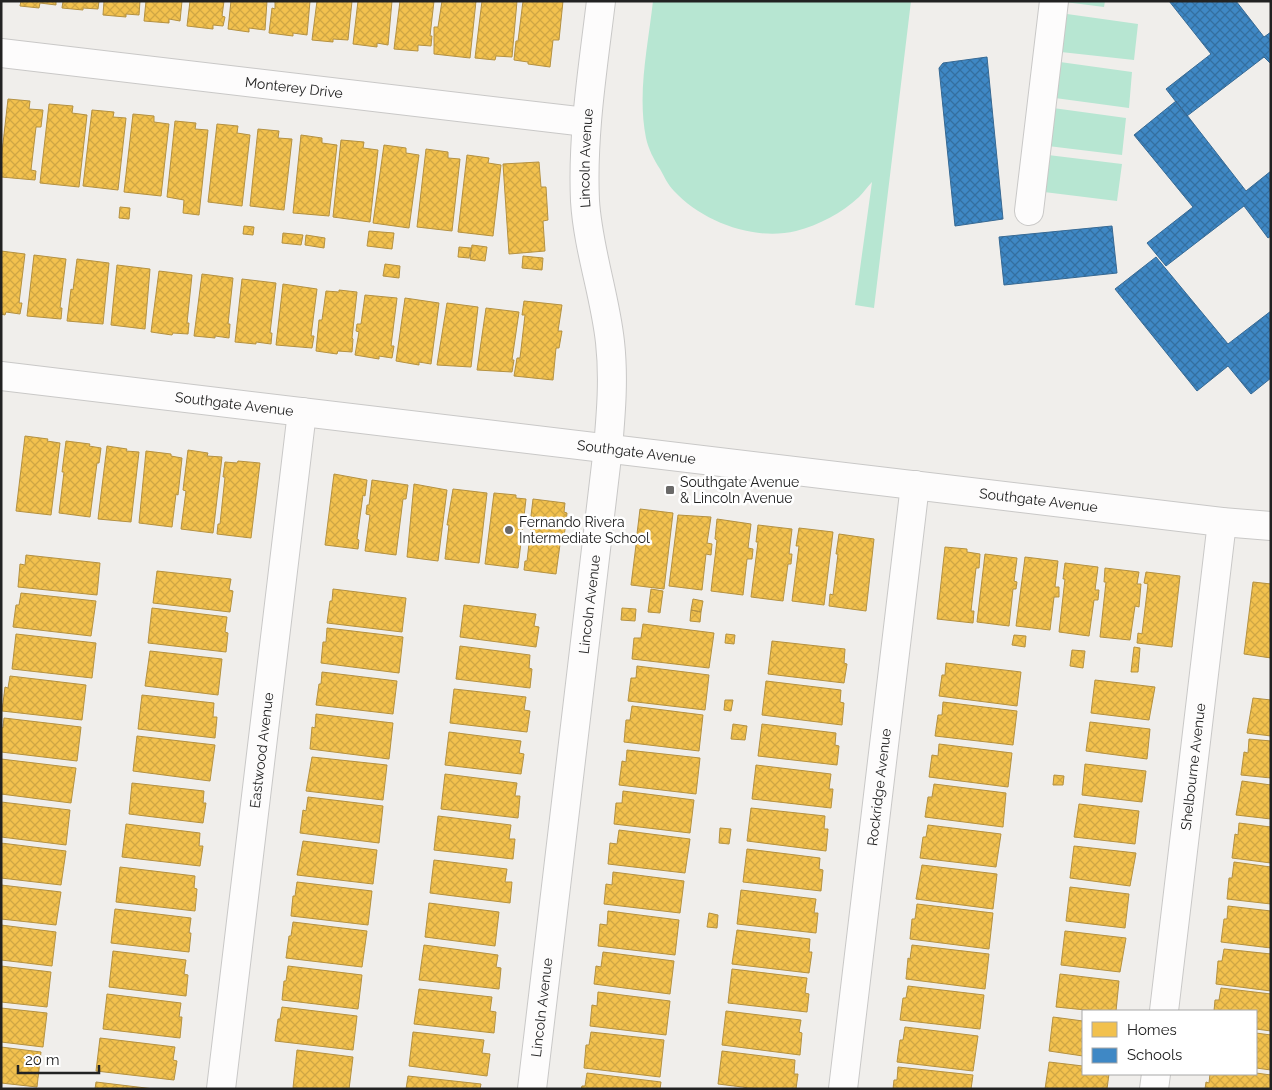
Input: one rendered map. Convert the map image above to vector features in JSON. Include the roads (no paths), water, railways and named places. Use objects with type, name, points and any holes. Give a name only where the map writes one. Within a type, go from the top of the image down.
[{"type":"street","name":"Lincoln Avenue","points":[[532,1089],[608,448],[613,384],[610,342],[592,249],[586,203],[586,122],[601,1]]},
{"type":"street","points":[[1029,211],[1054,1]]},
{"type":"street","name":"Monterey Drive","points":[[1,52],[586,122]]},
{"type":"street","name":"Southgate Avenue","points":[[1,376],[1222,522],[1271,526]]},
{"type":"street","name":"Eastwood Avenue","points":[[220,1089],[302,412]]},
{"type":"street","name":"Rockridge Avenue","points":[[843,1089],[915,485]]},
{"type":"street","name":"Shelbourne Avenue","points":[[1164,1010],[1222,522]]},
{"type":"street","points":[[1154,1089],[1156,1075]]},
{"type":"place","name":"Southgate Avenue & Lincoln Avenue","points":[[670,490]]},
{"type":"place","name":"Fernando Rivera Intermediate School","points":[[509,530]]}]
